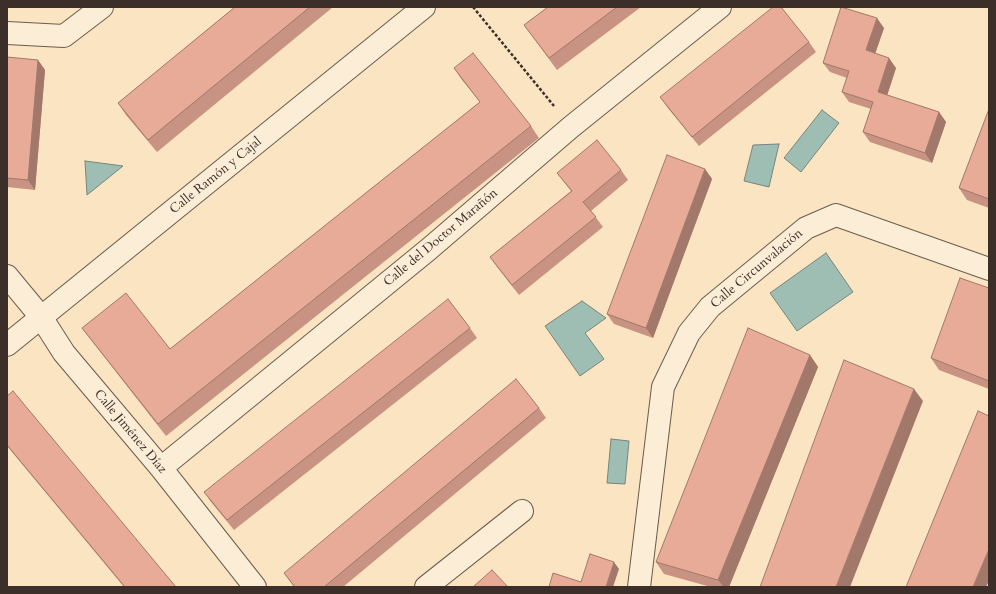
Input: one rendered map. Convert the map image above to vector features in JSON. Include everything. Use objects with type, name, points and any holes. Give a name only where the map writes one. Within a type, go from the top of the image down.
[{"type":"street","points":[[7,33],[64,36],[102,7]]},
{"type":"street","name":"Calle Ramón y Cajal","points":[[7,345],[424,7]]},
{"type":"street","name":"Calle del Doctor Marañón","points":[[161,468],[429,249],[571,127],[720,7]]},
{"type":"street","name":"Calle Circunvalación","points":[[639,587],[663,387],[689,333],[710,307],[806,228],[836,215],[989,269]]},
{"type":"street","name":"Calle Jiménez Díaz","points":[[7,276],[41,317],[64,353],[161,468],[255,587]]},
{"type":"street","points":[[426,587],[522,511]]},
{"type":"path","points":[[473,7],[571,127]]},
{"type":"water","points":[[822,110],[839,123],[801,172],[784,158]]},
{"type":"water","points":[[779,144],[769,187],[744,181],[753,145]]},
{"type":"water","points":[[85,161],[123,166],[87,195]]},
{"type":"water","points":[[826,253],[853,292],[797,331],[770,293]]},
{"type":"water","points":[[582,301],[606,318],[585,333],[604,359],[580,376],[545,326]]},
{"type":"water","points":[[611,439],[629,441],[625,484],[607,483]]},
{"type":"building","points":[[235,7],[310,7],[148,140],[118,103]]},
{"type":"building","points":[[548,7],[617,7],[549,58],[524,25]]},
{"type":"building","points":[[773,7],[781,7],[809,42],[692,137],[660,97]]},
{"type":"building","points":[[841,7],[877,18],[866,50],[889,58],[878,92],[939,112],[925,153],[863,132],[873,102],[842,92],[849,71],[823,63]]},
{"type":"building","points":[[473,53],[531,126],[158,424],[82,328],[126,293],[170,349],[480,102],[454,68]]},
{"type":"building","points":[[7,57],[38,60],[28,180],[7,178]]},
{"type":"building","points":[[989,109],[989,199],[959,188]]},
{"type":"building","points":[[597,140],[621,170],[583,202],[596,217],[512,285],[490,257],[572,191],[557,173]]},
{"type":"building","points":[[667,155],[705,169],[646,328],[607,314]]},
{"type":"building","points":[[960,278],[989,288],[989,381],[931,358]]},
{"type":"building","points":[[448,299],[470,328],[227,520],[204,492]]},
{"type":"building","points":[[748,328],[810,355],[718,580],[656,562]]},
{"type":"building","points":[[844,360],[914,389],[836,587],[760,587]]},
{"type":"building","points":[[516,379],[539,408],[324,587],[295,587],[284,573]]},
{"type":"building","points":[[13,391],[176,587],[125,587],[7,445],[7,396]]},
{"type":"building","points":[[978,411],[989,416],[989,549],[973,587],[906,587]]},
{"type":"building","points":[[590,554],[614,562],[606,587],[549,587],[553,573],[581,582]]},
{"type":"building","points":[[492,570],[508,587],[473,587]]}]
